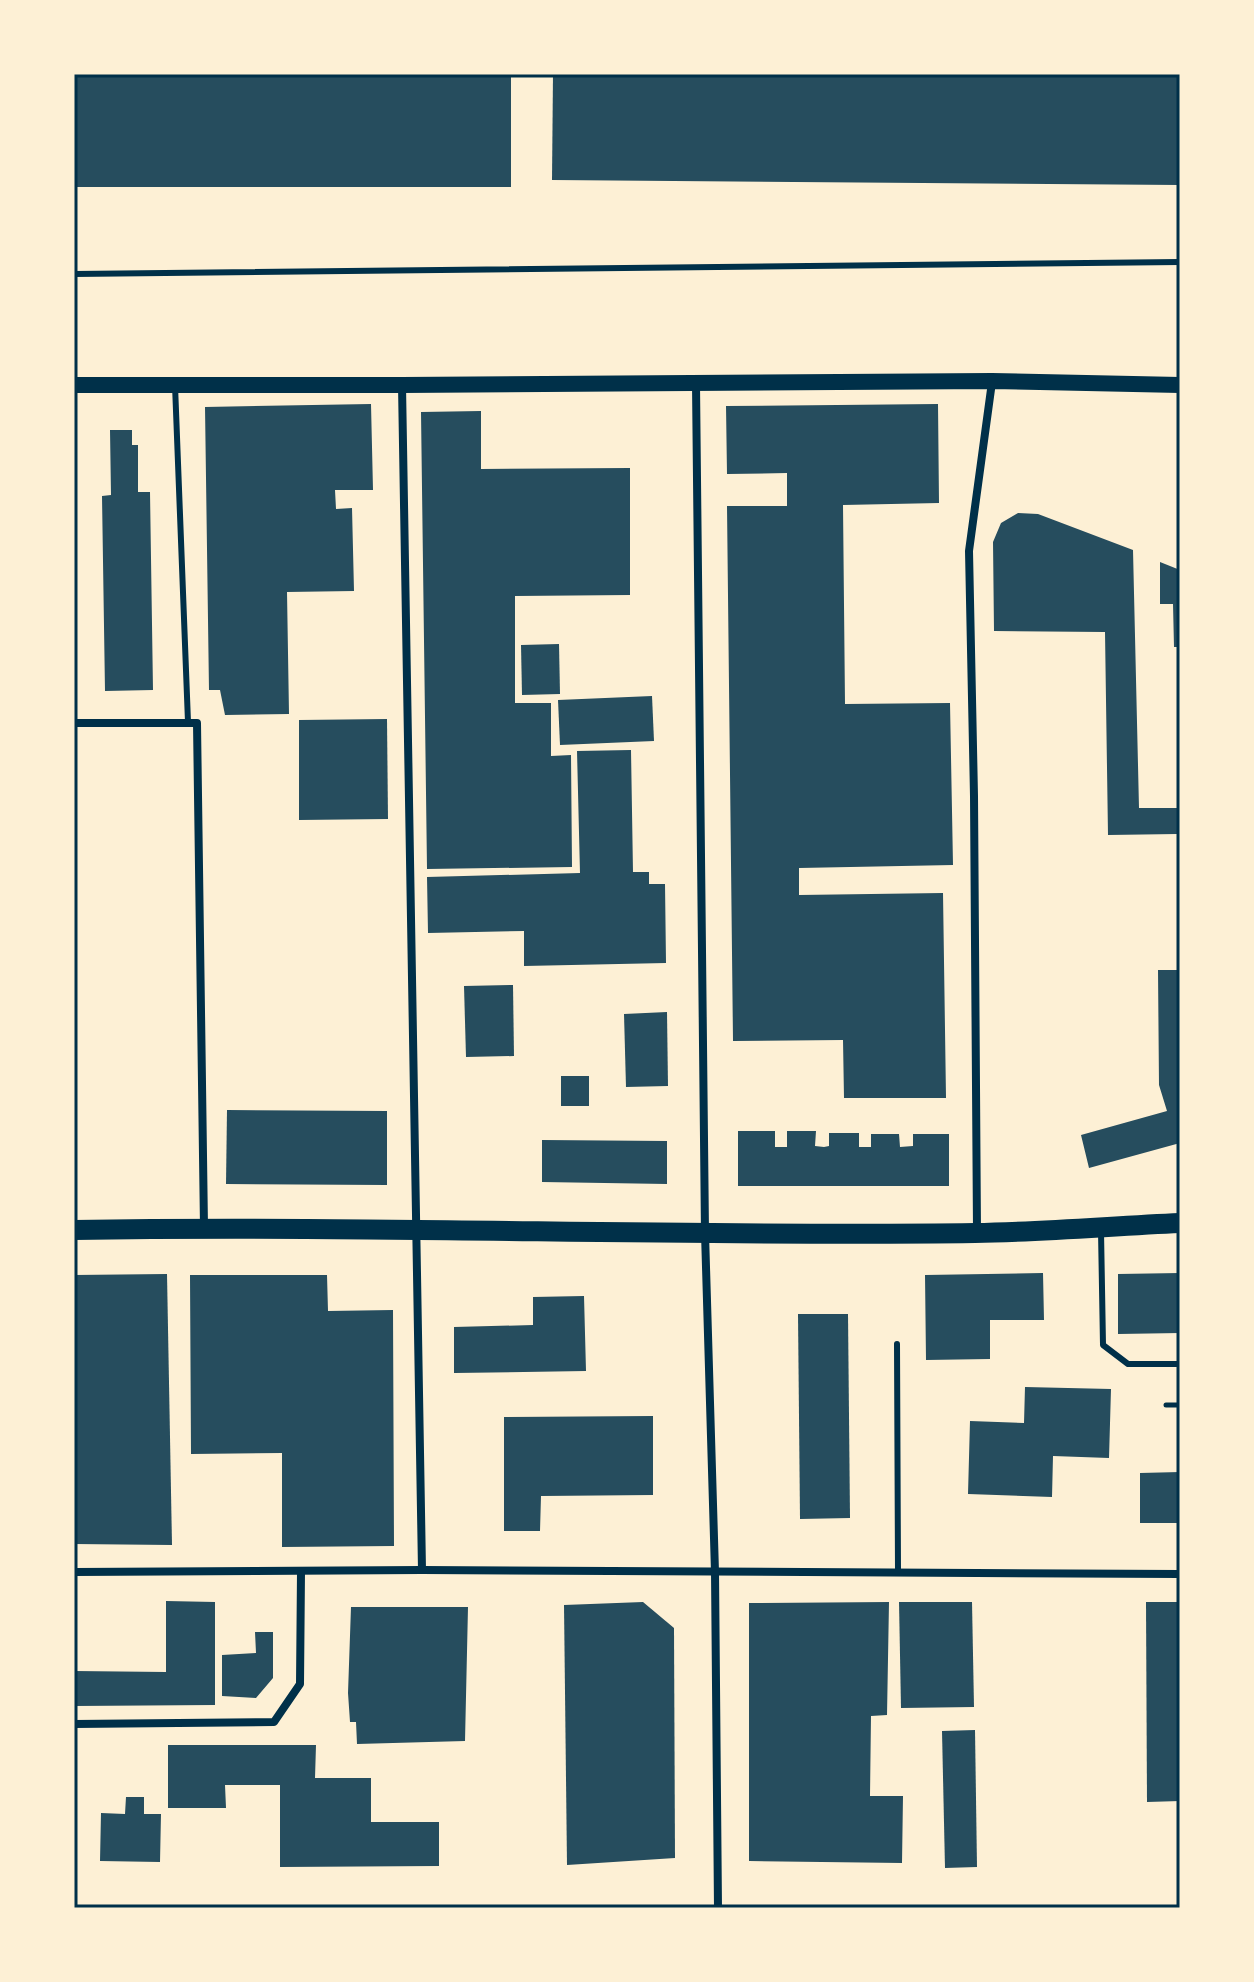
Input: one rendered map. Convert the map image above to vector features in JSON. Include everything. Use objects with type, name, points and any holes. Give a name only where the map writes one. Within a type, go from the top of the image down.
[{"type":"main road","points":[[74,385],[992,381],[1180,385]]},
{"type":"main road","points":[[1128,1226],[1180,1212]]},
{"type":"main road","points":[[74,1230],[204,1228],[977,1233],[1180,1223]]},
{"type":"street","points":[[977,1233],[975,811],[969,551],[992,381]]},
{"type":"street","points":[[696,384],[705,1233],[715,1572],[718,1908]]},
{"type":"street","points":[[402,385],[422,1570]]},
{"type":"street","points":[[74,723],[197,723],[204,1228]]},
{"type":"street","points":[[74,1572],[422,1570],[1180,1574]]},
{"type":"street","points":[[74,1724],[274,1722],[300,1684],[301,1572]]},
{"type":"lane","points":[[74,274],[1180,262]]},
{"type":"lane","points":[[175,385],[188,722]]},
{"type":"lane","points":[[1101,1227],[1103,1345],[1128,1364],[1180,1364]]},
{"type":"lane","points":[[897,1344],[898,1571]]},
{"type":"path","points":[[1166,1405],[1180,1405]]},
{"type":"building","points":[[74,74],[511,74],[511,187],[74,187]]},
{"type":"building","points":[[553,74],[1180,74],[1180,185],[552,180]]},
{"type":"building","points":[[371,404],[373,490],[335,490],[336,509],[352,508],[354,591],[287,592],[289,714],[225,715],[220,690],[209,690],[205,407]]},
{"type":"building","points":[[938,404],[939,503],[843,505],[845,704],[950,703],[953,865],[799,868],[799,895],[943,893],[946,1098],[844,1098],[843,1040],[733,1041],[727,506],[787,506],[787,473],[727,474],[726,406]]},
{"type":"building","points":[[481,411],[481,469],[630,468],[630,595],[515,596],[515,703],[551,703],[551,756],[571,755],[572,867],[427,869],[421,412]]},
{"type":"building","points":[[110,430],[132,430],[132,445],[138,445],[138,492],[150,492],[153,690],[105,691],[102,496],[111,495]]},
{"type":"building","points":[[1018,513],[1038,514],[1133,550],[1139,808],[1178,808],[1177,834],[1108,835],[1105,632],[994,631],[993,542],[1001,523]]},
{"type":"building","points":[[1160,562],[1180,570],[1180,647],[1174,647],[1173,604],[1160,604]]},
{"type":"building","points":[[559,644],[560,694],[522,695],[521,645]]},
{"type":"building","points":[[652,696],[654,741],[560,745],[558,700]]},
{"type":"building","points":[[387,719],[388,819],[299,820],[299,720]]},
{"type":"building","points":[[631,750],[633,872],[649,872],[649,884],[665,884],[666,963],[524,966],[524,931],[428,933],[427,877],[580,873],[577,751]]},
{"type":"building","points":[[1158,970],[1180,970],[1180,1143],[1089,1168],[1081,1135],[1167,1111],[1159,1085]]},
{"type":"building","points":[[513,985],[514,1056],[466,1057],[464,986]]},
{"type":"building","points":[[667,1012],[668,1086],[626,1087],[624,1014]]},
{"type":"building","points":[[561,1076],[589,1076],[589,1106],[561,1106]]},
{"type":"building","points":[[227,1110],[387,1111],[387,1185],[226,1184]]},
{"type":"building","points":[[738,1131],[775,1131],[775,1147],[787,1147],[787,1131],[816,1131],[815,1146],[824,1147],[829,1146],[829,1133],[859,1133],[859,1147],[871,1147],[871,1134],[899,1134],[900,1147],[913,1146],[913,1134],[949,1134],[949,1186],[738,1186]]},
{"type":"building","points":[[542,1140],[667,1141],[667,1184],[542,1182]]},
{"type":"building","points":[[1043,1273],[1044,1320],[990,1320],[990,1359],[926,1360],[925,1275]]},
{"type":"building","points":[[1180,1273],[1180,1333],[1118,1334],[1118,1274]]},
{"type":"building","points":[[167,1274],[172,1545],[74,1544],[74,1275]]},
{"type":"building","points":[[190,1275],[327,1275],[328,1311],[393,1310],[394,1546],[282,1547],[282,1453],[191,1454]]},
{"type":"building","points":[[584,1296],[586,1371],[454,1373],[454,1327],[533,1325],[533,1297]]},
{"type":"building","points":[[798,1314],[848,1314],[850,1518],[800,1519]]},
{"type":"building","points":[[1025,1387],[1111,1389],[1109,1458],[1053,1456],[1052,1497],[968,1494],[970,1421],[1024,1423]]},
{"type":"building","points":[[653,1416],[653,1495],[541,1496],[540,1531],[504,1531],[504,1417]]},
{"type":"building","points":[[1180,1472],[1180,1523],[1140,1523],[1140,1473]]},
{"type":"building","points":[[166,1601],[215,1602],[215,1705],[74,1706],[74,1671],[166,1672]]},
{"type":"building","points":[[643,1602],[674,1628],[675,1858],[567,1865],[564,1605]]},
{"type":"building","points":[[889,1602],[887,1715],[871,1716],[870,1796],[903,1796],[902,1863],[749,1861],[749,1603]]},
{"type":"building","points":[[899,1602],[972,1602],[974,1707],[901,1708]]},
{"type":"building","points":[[1146,1602],[1180,1602],[1180,1801],[1147,1802]]},
{"type":"building","points":[[351,1607],[468,1607],[465,1741],[357,1744],[356,1722],[350,1722],[348,1693]]},
{"type":"building","points":[[255,1632],[273,1632],[273,1678],[256,1698],[222,1696],[222,1655],[256,1653]]},
{"type":"building","points":[[975,1730],[977,1867],[945,1868],[942,1731]]},
{"type":"building","points":[[168,1745],[316,1745],[315,1778],[371,1778],[371,1822],[439,1822],[439,1866],[280,1867],[280,1785],[225,1785],[226,1808],[168,1808]]},
{"type":"building","points":[[126,1797],[144,1797],[144,1814],[161,1814],[160,1862],[100,1861],[101,1813],[125,1814]]}]
